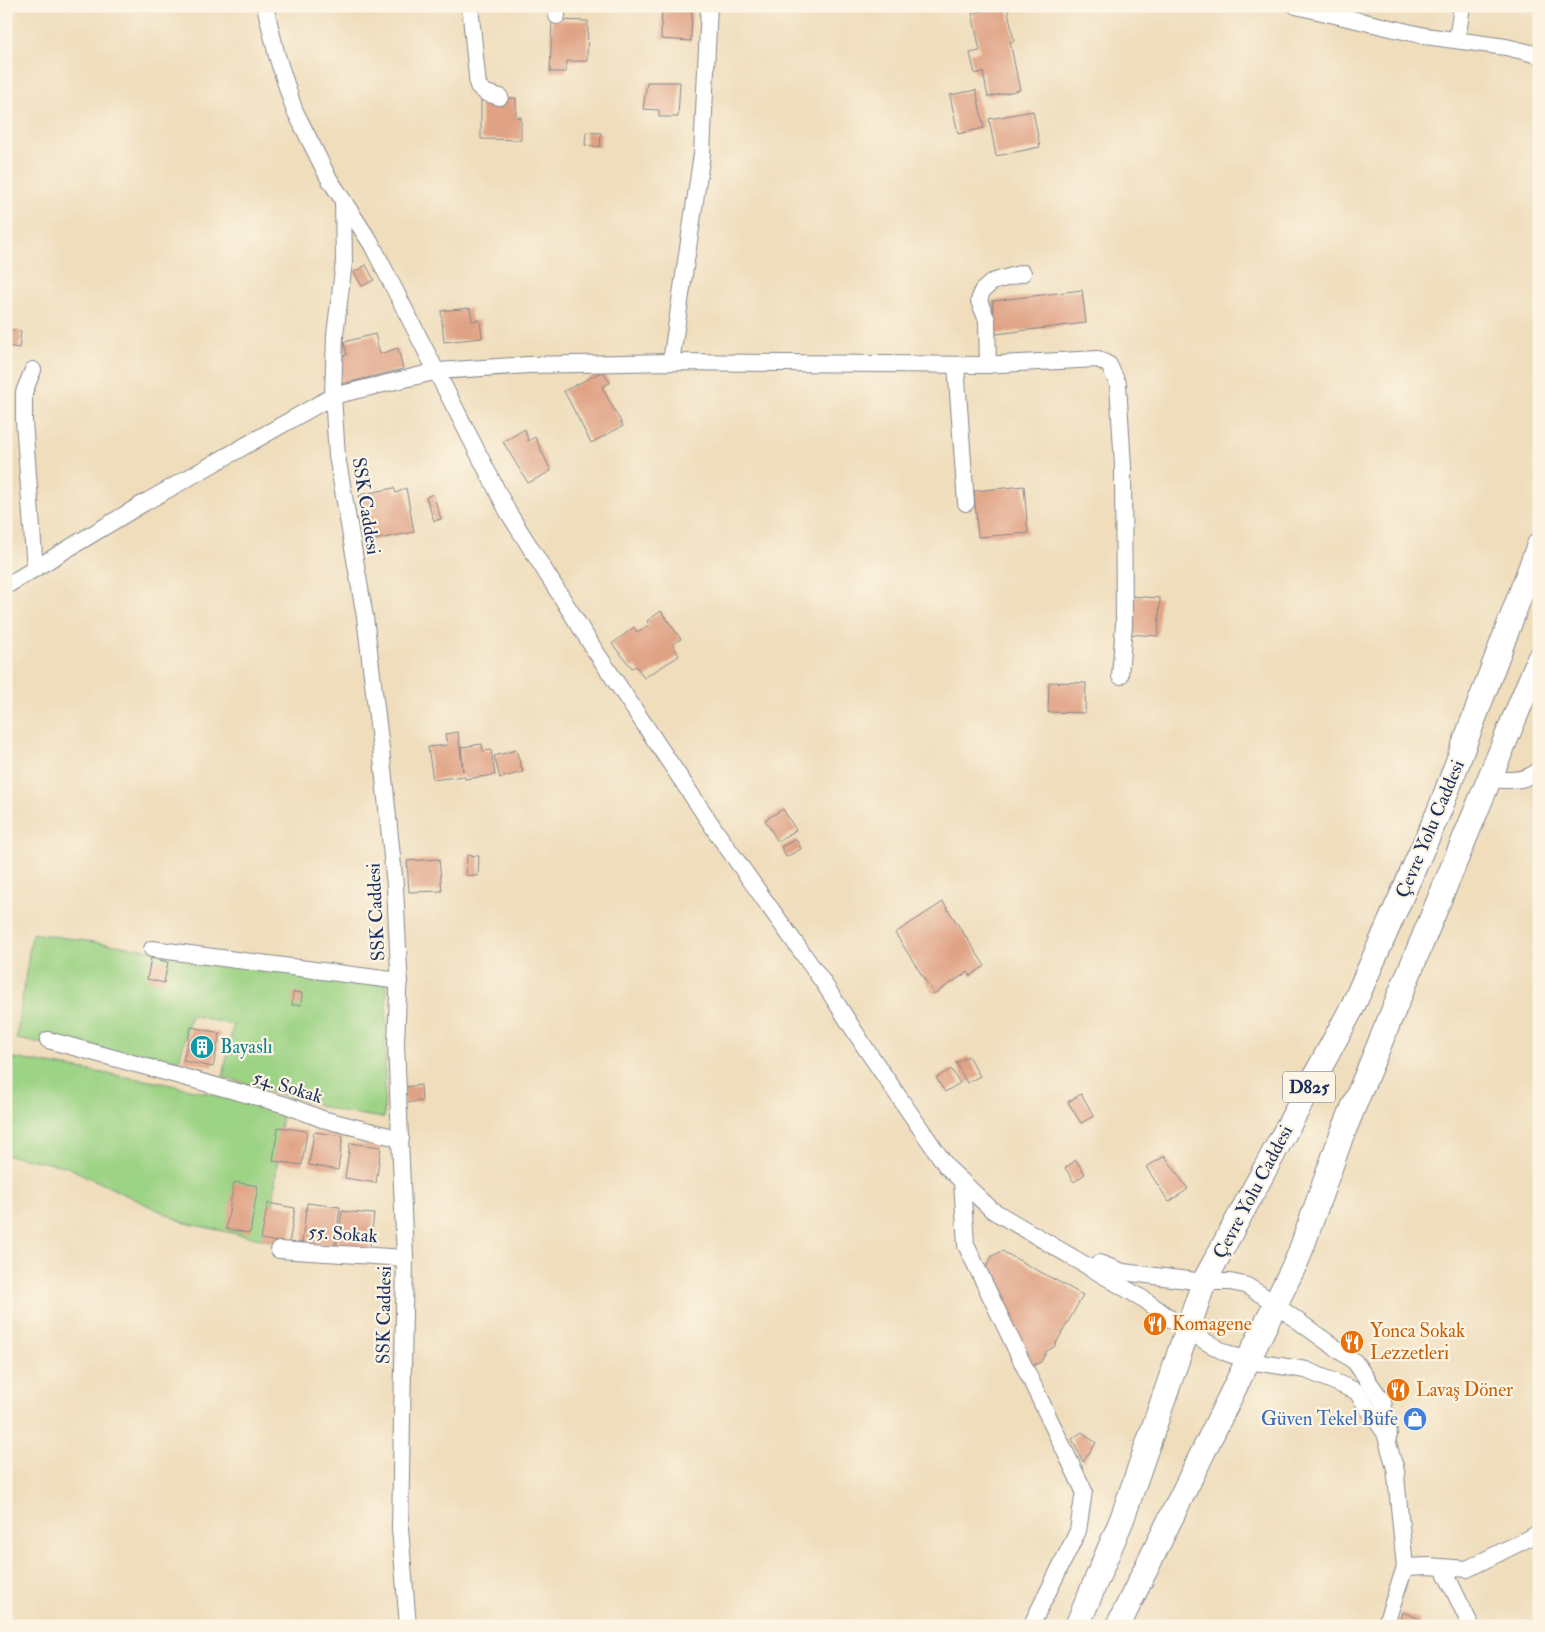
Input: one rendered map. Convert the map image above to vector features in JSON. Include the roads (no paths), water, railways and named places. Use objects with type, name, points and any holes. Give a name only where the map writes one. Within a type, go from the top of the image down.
[{"type":"highway","name":"Çevre Yolu Caddesi","points":[[1076,1626],[1122,1519],[1204,1282],[1356,999],[1440,809],[1539,545]]},
{"type":"highway","name":"Çevre Yolu Caddesi","points":[[1118,1626],[1298,1258],[1341,1138],[1539,660]]},
{"type":"street","points":[[265,6],[277,56],[294,109],[328,177],[372,245],[438,371],[508,512],[594,649],[719,836],[823,982],[866,1049],[947,1166],[992,1210],[1062,1249],[1145,1300],[1187,1331],[1224,1352],[1249,1361],[1306,1370],[1356,1391],[1385,1433],[1397,1476]]},
{"type":"street","points":[[470,6],[478,86],[486,94],[500,97]]},
{"type":"street","points":[[671,362],[702,154],[709,6]]},
{"type":"street","points":[[1296,6],[1425,36],[1539,55]]},
{"type":"street","points":[[1457,40],[1462,6]]},
{"type":"street","name":"SSK Caddesi","points":[[343,200],[344,262],[335,335],[333,396],[338,456],[365,617],[395,886],[399,981],[396,1043],[405,1258],[400,1528],[408,1626]]},
{"type":"street","points":[[988,365],[987,320],[979,300],[982,290],[992,282],[1023,273]]},
{"type":"street","points":[[6,586],[144,503],[333,396],[438,371],[528,365],[671,362],[988,365],[1098,358],[1109,365],[1118,384],[1123,466],[1124,624],[1120,676]]},
{"type":"street","points":[[956,365],[966,503]]},
{"type":"street","points":[[32,370],[24,392],[24,421],[34,569]]},
{"type":"street","points":[[1490,779],[1516,781],[1532,776],[1539,770]]},
{"type":"street","points":[[152,949],[399,981]]},
{"type":"street","name":"54. Sokak","points":[[48,1040],[286,1105],[322,1119],[401,1139]]},
{"type":"street","points":[[962,1181],[966,1245],[1084,1491],[1078,1531],[1031,1626]]},
{"type":"street","points":[[1062,1249],[1122,1272],[1244,1285],[1355,1362],[1383,1402],[1397,1476],[1405,1567],[1386,1626]]},
{"type":"street","name":"55. Sokak","points":[[279,1250],[405,1258]]},
{"type":"street","points":[[1405,1567],[1429,1566],[1467,1569],[1539,1533]]},
{"type":"street","points":[[1443,1568],[1471,1626]]},
{"type":"place","name":"Bayaslı","points":[[202,1047]]},
{"type":"place","name":"Komagene","points":[[1155,1324]]},
{"type":"place","name":"Yonca Sokak Lezzetleri","points":[[1352,1342]]},
{"type":"place","name":"Lavaş Döner","points":[[1398,1390]]},
{"type":"place","name":"Güven Tekel Büfe","points":[[1415,1419]]}]
